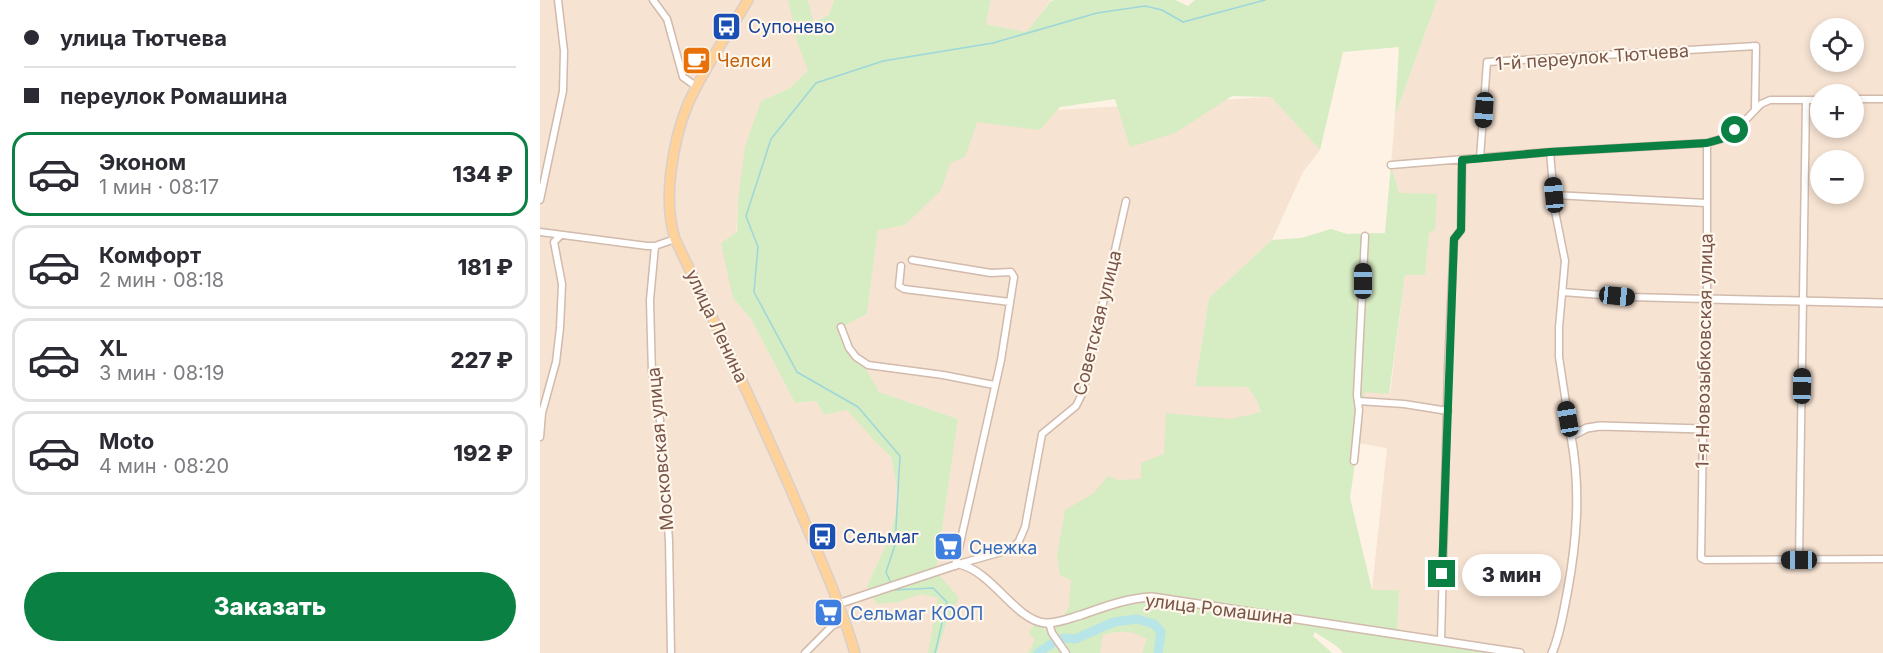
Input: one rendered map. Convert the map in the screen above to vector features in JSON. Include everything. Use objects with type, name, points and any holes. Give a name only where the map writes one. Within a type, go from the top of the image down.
[{"type":"main road","name":"улица Ленина","points":[[748,0],[697,87],[682,120],[672,167],[668,204],[670,222],[675,239],[741,376],[838,604],[855,653]]},
{"type":"street","points":[[540,200],[564,91],[564,51],[558,0]]},
{"type":"street","points":[[653,0],[667,19],[683,77],[697,87]]},
{"type":"street","name":"1-й переулок Тютчева","points":[[1480,158],[1487,62],[1756,46],[1755,109]]},
{"type":"street","points":[[1864,99],[1883,99]]},
{"type":"street","points":[[1390,165],[1550,152],[1707,143],[1721,139],[1735,130],[1755,109],[1770,100],[1810,100]]},
{"type":"street","points":[[1806,100],[1799,560],[1883,559]]},
{"type":"street","name":"1-я Новозыбковская улица","points":[[1707,143],[1707,299],[1701,558],[1706,560],[1799,560]]},
{"type":"street","points":[[1550,152],[1554,195],[1565,261],[1559,327],[1559,357],[1577,471],[1576,534],[1561,624],[1553,651]]},
{"type":"street","points":[[1441,642],[1454,239],[1461,230],[1462,160]]},
{"type":"street","points":[[1554,195],[1706,203]]},
{"type":"street","name":"Советская улица","points":[[957,565],[1012,549],[1019,541],[1025,527],[1042,434],[1076,406],[1083,392],[1126,201]]},
{"type":"street","points":[[540,232],[655,246],[675,239]]},
{"type":"street","points":[[540,437],[542,413],[556,362],[560,328],[562,284],[554,242],[560,236]]},
{"type":"street","points":[[1354,461],[1359,410],[1365,236]]},
{"type":"street","name":"Московская улица","points":[[655,246],[651,300],[652,372],[660,415],[664,462],[669,541],[671,653]]},
{"type":"street","points":[[912,260],[991,273],[1011,272],[1014,274],[957,565]]},
{"type":"street","points":[[901,266],[898,281],[899,286],[904,289],[1010,302]]},
{"type":"street","points":[[1562,292],[1629,297],[1883,303]]},
{"type":"street","points":[[842,327],[849,348],[856,357],[868,365],[933,373],[994,385]]},
{"type":"street","points":[[1358,401],[1404,404],[1448,411]]},
{"type":"street","points":[[1571,436],[1587,428],[1600,426],[1703,429]]},
{"type":"street","points":[[838,604],[957,565],[970,567],[986,578],[1032,619],[1049,623],[1066,653]]},
{"type":"street","name":"улица Ромашина","points":[[1049,623],[1132,599],[1152,597],[1520,653]]},
{"type":"street","points":[[805,653],[832,626],[844,620]]},
{"type":"shaded area","name":"Супонево","points":[[540,0],[789,0],[808,70],[790,88],[761,101],[738,200],[733,298],[751,319],[795,403],[816,401],[824,415],[847,409],[891,457],[899,497],[891,534],[867,586],[917,595],[937,564],[958,419],[879,392],[838,329],[867,314],[878,230],[976,115],[1271,97],[1320,150],[1303,172],[1272,240],[1209,298],[1195,385],[1248,387],[1257,401],[1268,435],[1216,653],[540,653]]},
{"type":"shaded area","name":"Супонево","points":[[808,0],[834,0],[829,15],[812,22]]},
{"type":"shaded area","points":[[988,0],[1051,0],[1026,32],[986,24],[991,1]]},
{"type":"shaded area","points":[[1437,0],[1883,0],[1883,653],[1519,653],[1397,633],[1399,590],[1372,590],[1387,448],[1357,443],[1365,391],[1390,394],[1405,274],[1425,275],[1429,232],[1399,193],[1391,165],[1395,116]]},
{"type":"green space","points":[[788,0],[808,0],[813,22],[829,15],[834,0],[991,0],[986,24],[1026,32],[1051,1],[1055,0],[1175,0],[1188,6],[1195,0],[1437,0],[1395,116],[1399,47],[1343,52],[1320,150],[1271,97],[1232,96],[1175,133],[1130,147],[1115,99],[1060,107],[1040,130],[977,122],[965,157],[950,163],[941,190],[905,225],[878,230],[867,314],[842,327],[879,392],[958,419],[937,564],[934,569],[959,598],[946,624],[937,653],[928,653],[938,598],[921,594],[898,602],[877,604],[867,586],[891,534],[899,497],[891,457],[847,410],[824,415],[816,401],[795,403],[751,319],[733,298],[721,243],[737,232],[738,200],[745,147],[761,101],[790,88],[808,70],[798,44]]},
{"type":"green space","points":[[1391,165],[1399,193],[1437,194],[1435,230],[1429,233],[1425,275],[1405,275],[1389,394],[1365,392],[1350,498],[1372,590],[1399,590],[1397,633],[1519,653],[1343,653],[1334,644],[1315,632],[1313,636],[1332,653],[1142,653],[1147,639],[1131,632],[1114,632],[1103,635],[1100,653],[1028,653],[1035,640],[1029,633],[1034,624],[1053,633],[1069,607],[1071,580],[1060,575],[1057,555],[1065,510],[1094,493],[1108,476],[1117,480],[1141,479],[1141,463],[1164,454],[1166,413],[1231,419],[1261,412],[1248,387],[1195,386],[1209,298],[1272,240],[1301,238],[1331,229],[1347,234],[1385,233]]},
{"type":"waterway","points":[[891,583],[886,572],[895,545],[900,456],[858,407],[797,372],[754,292],[758,247],[746,216],[771,139],[816,83],[883,61],[993,43],[1097,13],[1145,6],[1162,10],[1183,22],[1265,0]]},
{"type":"waterway","points":[[893,590],[933,588],[947,602],[935,653]]},
{"type":"waterway","points":[[1038,653],[1057,640],[1075,639],[1114,622],[1137,619],[1154,624],[1161,632],[1158,653]]},
{"type":"place","name":"Супонево","points":[[727,26]]},
{"type":"place","name":"Челси","points":[[696,60]]},
{"type":"place","name":"Сельмаг","points":[[822,536]]},
{"type":"place","name":"Снежка","points":[[948,547]]},
{"type":"place","name":"Сельмаг КООП","points":[[829,613]]},
{"type":"route","points":[[1442,574],[1454,239],[1461,230],[1462,160],[1550,152],[1707,143],[1721,139],[1735,130]]}]
